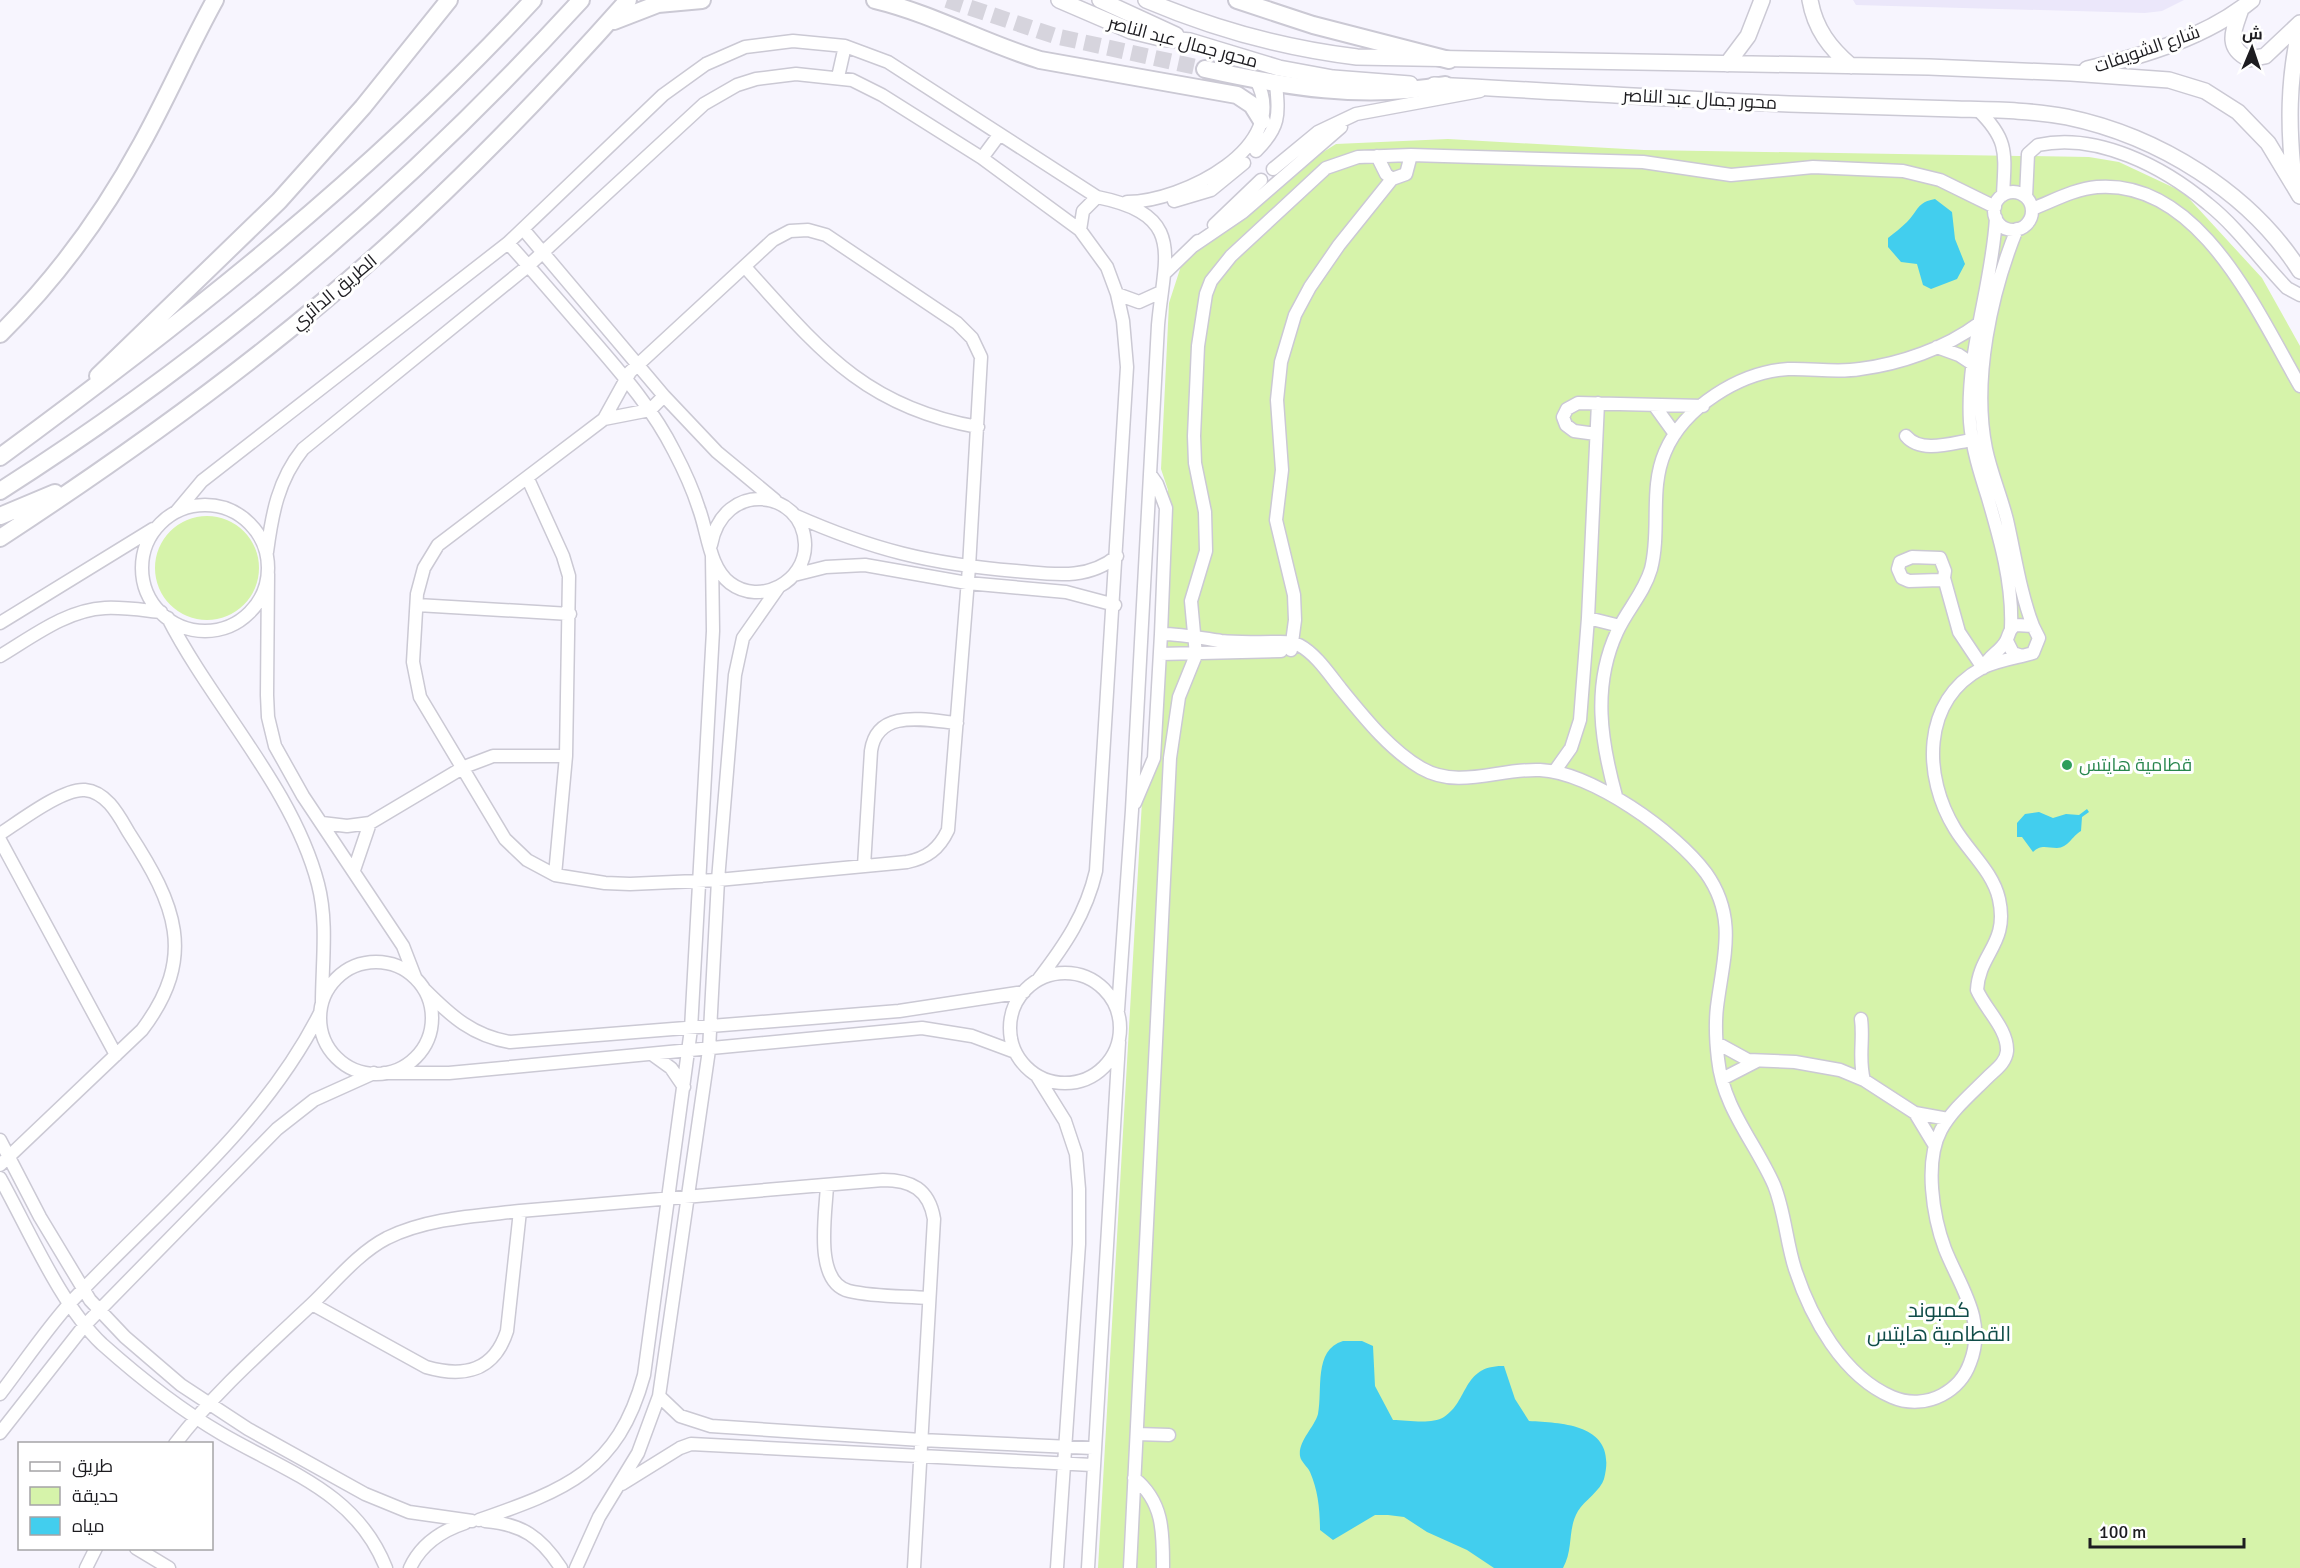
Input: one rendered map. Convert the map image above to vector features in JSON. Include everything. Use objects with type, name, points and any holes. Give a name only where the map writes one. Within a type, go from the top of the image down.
[{"type":"highway","points":[[0,334],[51,279],[110,198],[144,141],[215,0]]},
{"type":"highway","points":[[77,400],[130,342],[220,261],[293,186],[363,107],[449,0]]},
{"type":"highway","points":[[0,457],[177,326],[307,216],[432,102],[533,0]]},
{"type":"highway","points":[[0,491],[137,397],[297,271],[457,128],[581,0]]},
{"type":"highway","name":"الطريق الدائري","points":[[0,538],[88,480],[234,374],[372,260],[502,136],[628,0]]},
{"type":"highway","points":[[605,26],[644,8],[702,0]]},
{"type":"highway","points":[[875,0],[931,16],[1010,51],[1040,60],[1237,95],[1251,105],[1262,121]]},
{"type":"highway","points":[[1237,0],[1313,26],[1449,60]]},
{"type":"highway","points":[[1205,69],[1256,80],[1363,93],[1396,92],[1445,85]]},
{"type":"highway","points":[[0,516],[88,480]]},
{"type":"main road","name":"محور جمال عبد الناصر","points":[[1059,0],[1131,31],[1160,38],[1190,41],[1254,62],[1305,74],[1362,81],[1790,104],[2035,112],[2089,123],[2130,137],[2197,169],[2236,199],[2268,230],[2300,271]]},
{"type":"main road","points":[[1100,0],[1190,41]]},
{"type":"main road","points":[[1146,0],[1185,17]]},
{"type":"main road","name":"محور جمال عبد الناصر","points":[[1167,0],[1185,17],[1241,36],[1308,50],[1357,57],[1851,66],[2070,73],[2169,80],[2205,91],[2238,112],[2268,143],[2298,191]]},
{"type":"main road","points":[[1726,64],[1748,36],[1762,0]]},
{"type":"main road","points":[[1810,0],[1820,31],[1832,48],[1851,66]]},
{"type":"main road","points":[[2246,4],[2233,31],[2233,44],[2236,51],[2248,59],[2265,56],[2300,23]]},
{"type":"main road","name":"شارع الشويفات","points":[[2070,73],[2169,44],[2209,27],[2246,4]]},
{"type":"main road","points":[[2298,191],[2288,127],[2289,90],[2300,28]]},
{"type":"street","points":[[0,623],[159,525],[176,512],[202,481],[508,243],[663,95],[706,64],[723,55],[769,43],[793,41],[844,46],[888,62],[1097,197],[1125,202],[1183,200],[1202,195],[1227,179],[1244,163]]},
{"type":"street","points":[[838,77],[844,46]]},
{"type":"street","points":[[1024,992],[899,1011],[710,1028],[510,1042],[490,1038],[472,1031],[425,990],[415,977],[403,946],[290,775],[275,746],[268,717],[267,552],[279,490],[292,462],[303,449],[528,266],[686,118],[737,85],[775,75],[838,77],[852,80],[882,95],[982,158],[1080,230],[1107,267],[1118,294],[1124,321],[1127,367],[1096,872],[1087,903],[1073,933],[1038,980],[1024,992],[1015,1005],[1010,1021],[1010,1037],[1015,1052],[1037,1076],[1065,1121],[1078,1172],[1079,1245],[1062,1464],[1057,1568]]},
{"type":"street","points":[[1153,201],[1185,191],[1214,175],[1254,137],[1262,121],[1264,103],[1256,80]]},
{"type":"street","points":[[1256,151],[1271,135],[1277,123],[1276,83]]},
{"type":"street","points":[[1273,169],[1318,132],[1343,119],[1370,110],[1437,100],[1491,88]]},
{"type":"street","points":[[1193,246],[1243,212],[1330,135],[1370,110]]},
{"type":"street","points":[[1978,110],[1999,132],[2004,158],[2003,195],[1996,212],[1993,249],[1971,363],[1972,440],[2001,548],[2010,595],[2011,628],[2007,641],[1989,656],[1983,668]]},
{"type":"street","points":[[982,158],[999,135]]},
{"type":"street","points":[[1161,634],[1295,647],[1327,671],[1372,726],[1413,763],[1428,772],[1464,779],[1524,771],[1554,772],[1577,778],[1616,796],[1652,822],[1691,857],[1706,873],[1718,895],[1725,918],[1726,960],[1717,1004],[1717,1043],[1722,1079],[1738,1122],[1772,1182],[1783,1213],[1796,1269],[1827,1335],[1839,1354],[1869,1384],[1903,1401],[1919,1402],[1934,1399],[1960,1381],[1968,1368],[1976,1335],[1971,1306],[1937,1227],[1932,1186],[1935,1146],[1948,1119],[1957,1107],[2005,1061],[2007,1050],[2002,1033],[1977,990],[1982,968],[1996,946],[2001,930],[1999,897],[1989,875],[1950,821],[1939,793],[1932,755],[1934,729],[1944,706],[1963,683],[1983,668],[2033,653],[2038,647],[2038,634],[2033,626],[2006,515],[1985,448],[1983,417],[1983,368],[1996,289],[2017,229],[2030,220],[2032,209],[2026,197],[2027,159],[2030,151],[2038,145],[2071,143],[2109,149],[2142,162],[2208,204],[2287,288],[2300,295]]},
{"type":"street","points":[[1295,647],[1294,595],[1276,520],[1282,470],[1277,400],[1281,362],[1296,315],[1310,287],[1339,245],[1392,178],[1406,174],[1411,155]]},
{"type":"street","points":[[1377,156],[1386,174],[1392,178]]},
{"type":"street","points":[[1130,1568],[1170,758],[1179,696],[1196,655],[1191,601],[1203,566],[1206,536],[1195,463],[1195,397],[1201,322],[1211,281],[1231,256],[1317,174],[1347,159],[1377,156],[1642,162],[1731,175],[1813,168],[1904,171],[1940,180],[1996,212],[2005,227],[2017,229]]},
{"type":"street","points":[[2004,158],[2027,159]]},
{"type":"street","points":[[1166,272],[1261,180]]},
{"type":"street","points":[[2032,209],[2066,195],[2096,188],[2140,192],[2171,206],[2193,224],[2229,267],[2300,386]]},
{"type":"street","points":[[2003,195],[2015,192],[2026,197]]},
{"type":"street","points":[[1080,230],[1083,211],[1097,197]]},
{"type":"street","points":[[1088,1568],[1093,1448],[1121,1026],[1118,1010],[1132,810],[1150,474],[1161,292],[1166,272],[1164,239],[1155,223],[1125,202]]},
{"type":"street","points":[[523,229],[640,364],[664,396],[717,452],[794,515],[889,552],[969,567],[1078,575],[1099,569],[1117,556]]},
{"type":"street","points":[[799,230],[817,231],[957,323],[972,338],[981,357],[969,567],[950,820],[944,840],[928,855],[918,860],[718,880],[605,884],[555,875],[527,860],[505,839],[464,768],[431,718],[417,686],[413,650],[417,605],[424,568],[438,545],[528,479],[604,419],[625,378],[745,267],[781,235],[799,230]]},
{"type":"street","points":[[508,243],[650,410],[676,454],[699,507],[719,572],[731,584],[746,591],[762,592],[778,588]]},
{"type":"street","points":[[745,267],[807,336],[844,371],[892,401],[949,422],[978,427]]},
{"type":"street","points":[[1118,294],[1139,302],[1161,292]]},
{"type":"street","points":[[1616,796],[1607,765],[1600,711],[1609,654],[1620,626],[1641,594],[1651,568],[1658,479],[1662,460],[1675,434],[1702,406],[1733,386],[1762,373],[1786,369],[1857,370],[1937,347],[1954,340],[1978,324]]},
{"type":"street","points":[[1937,347],[1959,355],[1971,363]]},
{"type":"street","points":[[604,419],[650,410],[664,396]]},
{"type":"street","points":[[1554,772],[1566,757],[1578,731],[1588,618],[1598,403]]},
{"type":"street","points":[[1596,434],[1570,429],[1563,417],[1567,409],[1574,404],[1598,403],[1702,406]]},
{"type":"street","points":[[1654,405],[1675,434]]},
{"type":"street","points":[[1906,436],[1914,444],[1924,446],[1972,440]]},
{"type":"street","points":[[1132,810],[1154,758],[1160,654],[1166,507],[1160,490],[1150,474]]},
{"type":"street","points":[[528,479],[563,556],[568,576],[570,614],[566,756],[555,875]]},
{"type":"street","points":[[410,1568],[429,1541],[448,1529],[533,1502],[575,1480],[603,1456],[624,1428],[644,1376],[692,1029],[698,881],[713,631],[712,551],[718,523],[734,505],[749,500],[765,499],[780,504]]},
{"type":"street","points":[[176,512],[194,506],[213,505],[231,510],[247,520],[259,535],[267,552]]},
{"type":"street","points":[[576,1568],[599,1517],[621,1485],[650,1426],[659,1396],[709,1050],[718,880],[739,652],[750,625],[778,588],[794,575],[802,561],[805,545],[802,529],[794,515]]},
{"type":"street","points":[[159,525],[146,545],[142,569],[147,592],[164,615],[299,828],[319,886],[323,938],[321,1008],[326,1042],[334,1055],[346,1065],[379,1073],[433,1074],[689,1052],[922,1028],[972,1036],[1015,1052]]},
{"type":"street","points":[[794,575],[826,567],[865,565],[967,583],[1066,592],[1114,605]]},
{"type":"street","points":[[0,656],[67,617],[105,608],[164,615],[184,627],[203,630],[222,628],[239,621],[259,600],[268,574]]},
{"type":"street","points":[[1944,578],[1957,626],[1983,668]]},
{"type":"street","points":[[417,605],[570,614]]},
{"type":"street","points":[[1588,618],[1620,626]]},
{"type":"street","points":[[2011,628],[2022,623],[2033,626]]},
{"type":"street","points":[[2007,641],[2013,653],[2022,656]]},
{"type":"street","points":[[1160,654],[1196,655],[1295,647]]},
{"type":"street","points":[[864,866],[871,751],[876,734],[881,727],[897,719],[957,723]]},
{"type":"street","points":[[322,823],[347,826],[370,823],[464,768],[493,756],[566,756]]},
{"type":"street","points":[[273,786],[290,775]]},
{"type":"street","points":[[0,834],[68,793],[92,792],[100,795],[111,806],[157,876],[172,917],[173,968],[168,988],[158,1008],[116,1055],[5,1161]]},
{"type":"street","points":[[354,870],[370,823]]},
{"type":"street","points":[[0,840],[116,1055]]},
{"type":"street","points":[[0,1394],[70,1304],[259,1108],[294,1061],[334,981],[353,966],[369,962],[386,963],[401,968],[415,977]]},
{"type":"street","points":[[1038,980],[1053,974],[1069,973],[1085,977],[1104,990],[1118,1010]]},
{"type":"street","points":[[0,1432],[84,1326],[277,1129],[314,1100],[379,1073],[399,1068],[412,1060],[426,1042],[432,1020],[425,990]]},
{"type":"street","points":[[1861,1019],[1863,1039],[1860,1056],[1864,1080]]},
{"type":"street","points":[[1037,1076],[1065,1084],[1079,1082],[1104,1068],[1119,1042]]},
{"type":"street","points":[[1717,1043],[1738,1056],[1758,1061],[1806,1063],[1840,1070],[1864,1080],[1916,1113],[1948,1119]]},
{"type":"street","points":[[653,1055],[671,1068],[684,1087]]},
{"type":"street","points":[[1840,1070],[1860,1056]]},
{"type":"street","points":[[1722,1079],[1758,1061]]},
{"type":"street","points":[[1916,1113],[1935,1146]]},
{"type":"street","points":[[0,1140],[5,1161],[98,1311],[152,1362],[248,1429],[379,1501],[425,1516],[504,1522],[528,1532],[547,1548],[561,1568]]},
{"type":"street","points":[[0,1178],[84,1326],[133,1369],[195,1417],[340,1501],[369,1533],[386,1568]]},
{"type":"street","points":[[176,1442],[208,1403],[345,1271],[386,1239],[430,1223],[520,1211],[670,1198],[895,1180],[907,1182],[927,1196],[934,1219],[914,1568]]},
{"type":"street","points":[[827,1185],[825,1264],[836,1284],[849,1291],[929,1298]]},
{"type":"street","points":[[312,1304],[426,1367],[438,1371],[464,1371],[489,1363],[500,1348],[507,1331],[520,1211]]},
{"type":"street","points":[[659,1396],[669,1408],[693,1422],[804,1433],[1093,1448]]},
{"type":"street","points":[[804,1433],[804,1449]]},
{"type":"street","points":[[1137,1434],[1169,1435]]},
{"type":"street","points":[[621,1485],[680,1448],[691,1444],[1092,1465]]},
{"type":"street","points":[[1134,1478],[1148,1492],[1161,1517],[1163,1568]]},
{"type":"street","points":[[86,1568],[95,1550]]},
{"type":"street","points":[[139,1550],[169,1568]]},
{"type":"shaded area","points":[[1853,0],[2184,0],[2162,11],[2145,13],[1856,5]]},
{"type":"green space","points":[[1448,139],[1644,150],[2089,157],[2119,162],[2183,192],[2262,278],[2300,346],[2300,1568],[1098,1568],[1142,801],[1152,779],[1168,490],[1161,469],[1169,303],[1181,266],[1264,189],[1336,144]]},
{"type":"green space","points":[[207,516],[227,520],[244,531],[255,548],[259,568],[255,588],[244,605],[227,616],[207,620],[187,616],[170,605],[159,588],[155,568],[159,548],[170,531],[187,520]]},
{"type":"water","points":[[1935,199],[1952,212],[1955,239],[1965,264],[1957,279],[1931,289],[1923,285],[1917,264],[1901,262],[1888,247],[1888,238],[1907,222],[1921,205]]},
{"type":"water","points":[[2087,809],[2089,812],[2082,817],[2081,831],[2061,847],[2041,847],[2033,852],[2022,837],[2017,837],[2017,823],[2025,814],[2039,812],[2053,818],[2066,814],[2079,815]]},
{"type":"water","points":[[1343,1341],[1362,1341],[1373,1346],[1375,1386],[1393,1420],[1426,1421],[1444,1417],[1452,1410],[1473,1377],[1480,1371],[1490,1367],[1504,1366],[1515,1399],[1529,1421],[1573,1426],[1586,1430],[1596,1437],[1603,1447],[1606,1461],[1604,1479],[1600,1487],[1578,1511],[1563,1568],[1494,1568],[1467,1550],[1427,1532],[1404,1517],[1375,1515],[1333,1540],[1320,1530],[1315,1486],[1301,1458],[1300,1450],[1318,1414],[1323,1362],[1327,1353]]},
{"type":"tunnel","points":[[947,0],[1055,36],[1205,69]]},
{"type":"place","name":"قطامية هايتس","points":[[2067,765]]},
{"type":"district","name":"كمبوند القطامية هايتس","points":[[1939,1322]]}]
